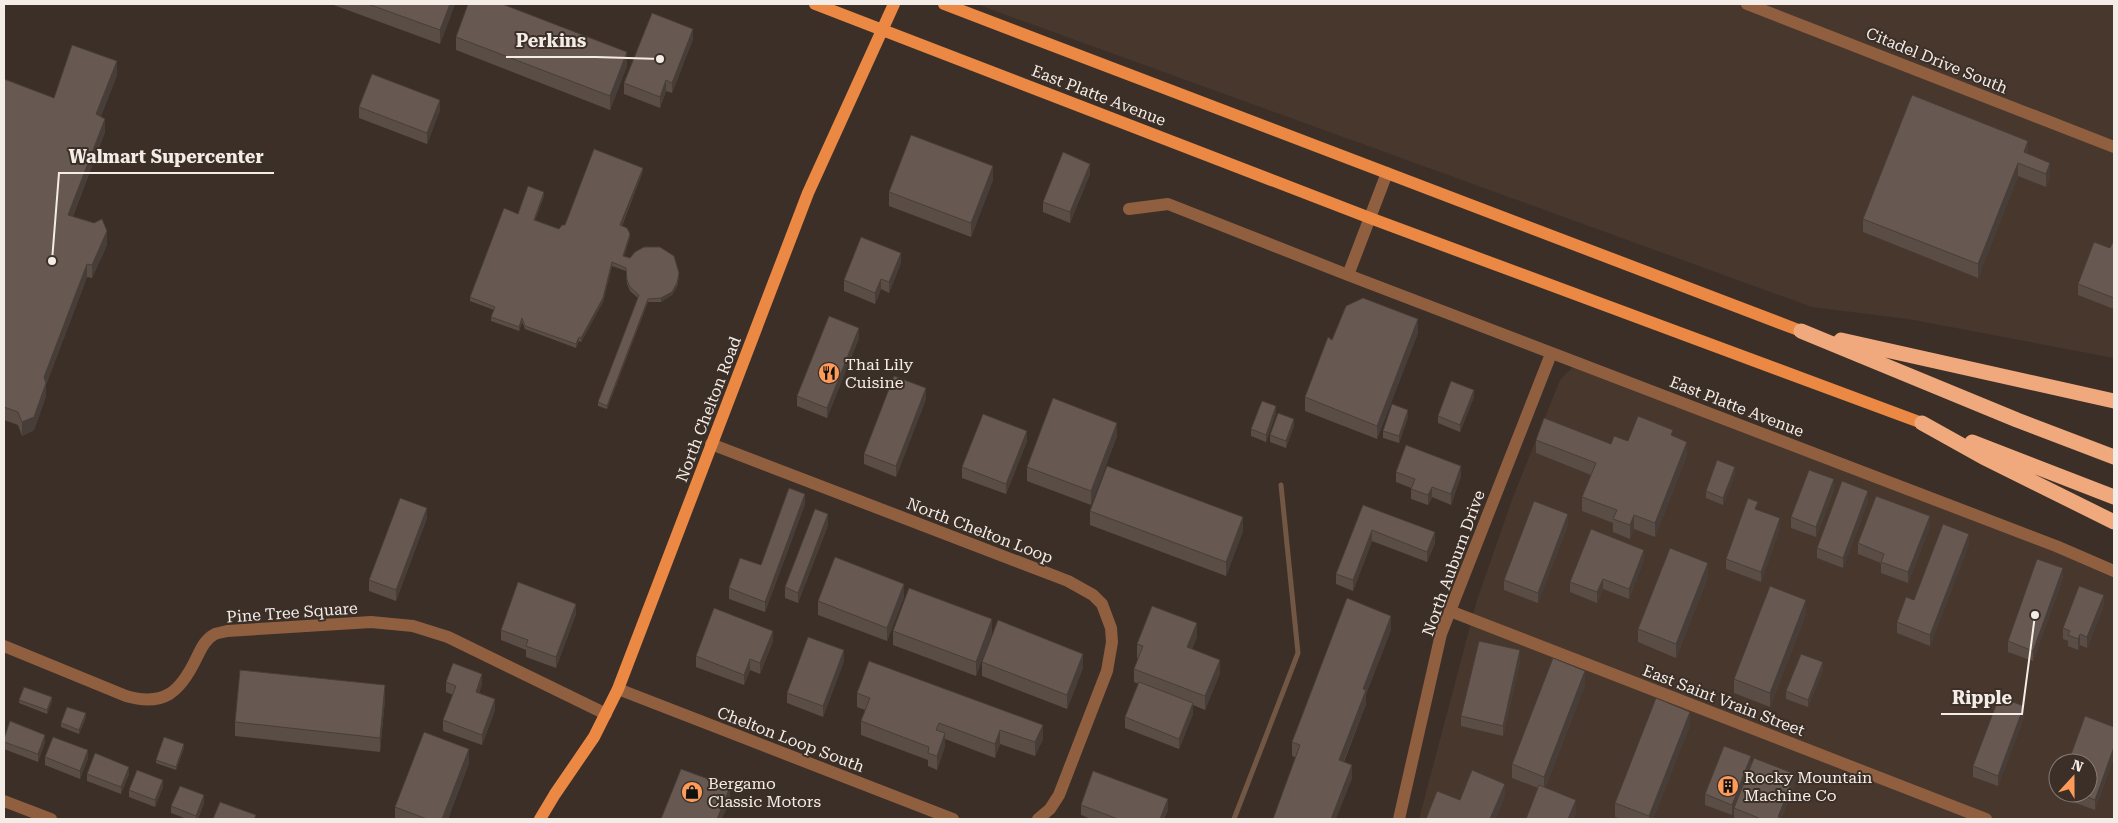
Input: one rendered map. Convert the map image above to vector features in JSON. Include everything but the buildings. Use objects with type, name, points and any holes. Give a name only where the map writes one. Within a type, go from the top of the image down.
[{"type":"highway","points":[[1801,331],[2114,401]]},
{"type":"highway","name":"East Platte Avenue","points":[[1801,331],[2017,420],[2114,457]]},
{"type":"highway","points":[[1922,422],[1983,457],[2114,522]]},
{"type":"highway","name":"East Platte Avenue","points":[[1922,422],[2114,497]]},
{"type":"main road","name":"East Platte Avenue","points":[[816,4],[1370,218],[1922,422]]},
{"type":"main road","name":"North Chelton Road","points":[[540,819],[594,737],[618,689],[808,193],[894,4]]},
{"type":"main road","name":"East Platte Avenue","points":[[944,4],[1801,331]]},
{"type":"street","name":"Citadel Drive South","points":[[1748,4],[2114,147]]},
{"type":"street","points":[[1348,275],[1387,173]]},
{"type":"street","name":"East Platte Avenue","points":[[1129,209],[1168,204],[1551,354],[2056,546],[2114,571]]},
{"type":"street","name":"North Auburn Drive","points":[[1399,819],[1441,634],[1551,354]]},
{"type":"street","name":"North Chelton Loop","points":[[711,444],[1068,581],[1093,595],[1102,604],[1107,615],[1112,642],[1107,671],[1059,795],[1050,809],[1038,819]]},
{"type":"street","name":"East Saint Vrain Street","points":[[1450,611],[1986,819]]},
{"type":"street","name":"Pine Tree Square","points":[[4,646],[126,696],[154,701],[181,685],[206,641],[215,634],[227,631],[392,623],[413,626],[448,637],[606,714]]},
{"type":"street","name":"Chelton Loop South","points":[[618,689],[953,819]]},
{"type":"street","points":[[4,801],[51,819]]},
{"type":"shaded area","points":[[976,4],[2114,4],[2114,358],[1908,319],[1812,307]]},
{"type":"shaded area","points":[[1576,364],[2114,571],[2114,819],[1419,819],[1477,600],[1513,497],[1560,380]]},
{"type":"waterway","points":[[1234,819],[1298,653],[1281,485]]},
{"type":"place","name":"Perkins","points":[[660,59]]},
{"type":"place","name":"Walmart Supercenter","points":[[52,261]]},
{"type":"place","name":"Thai Lily Cuisine","points":[[829,373]]},
{"type":"place","name":"Ripple","points":[[2035,615]]},
{"type":"place","name":"Rocky Mountain Machine Co","points":[[1728,786]]},
{"type":"place","name":"Bergamo Classic Motors","points":[[692,792]]}]
